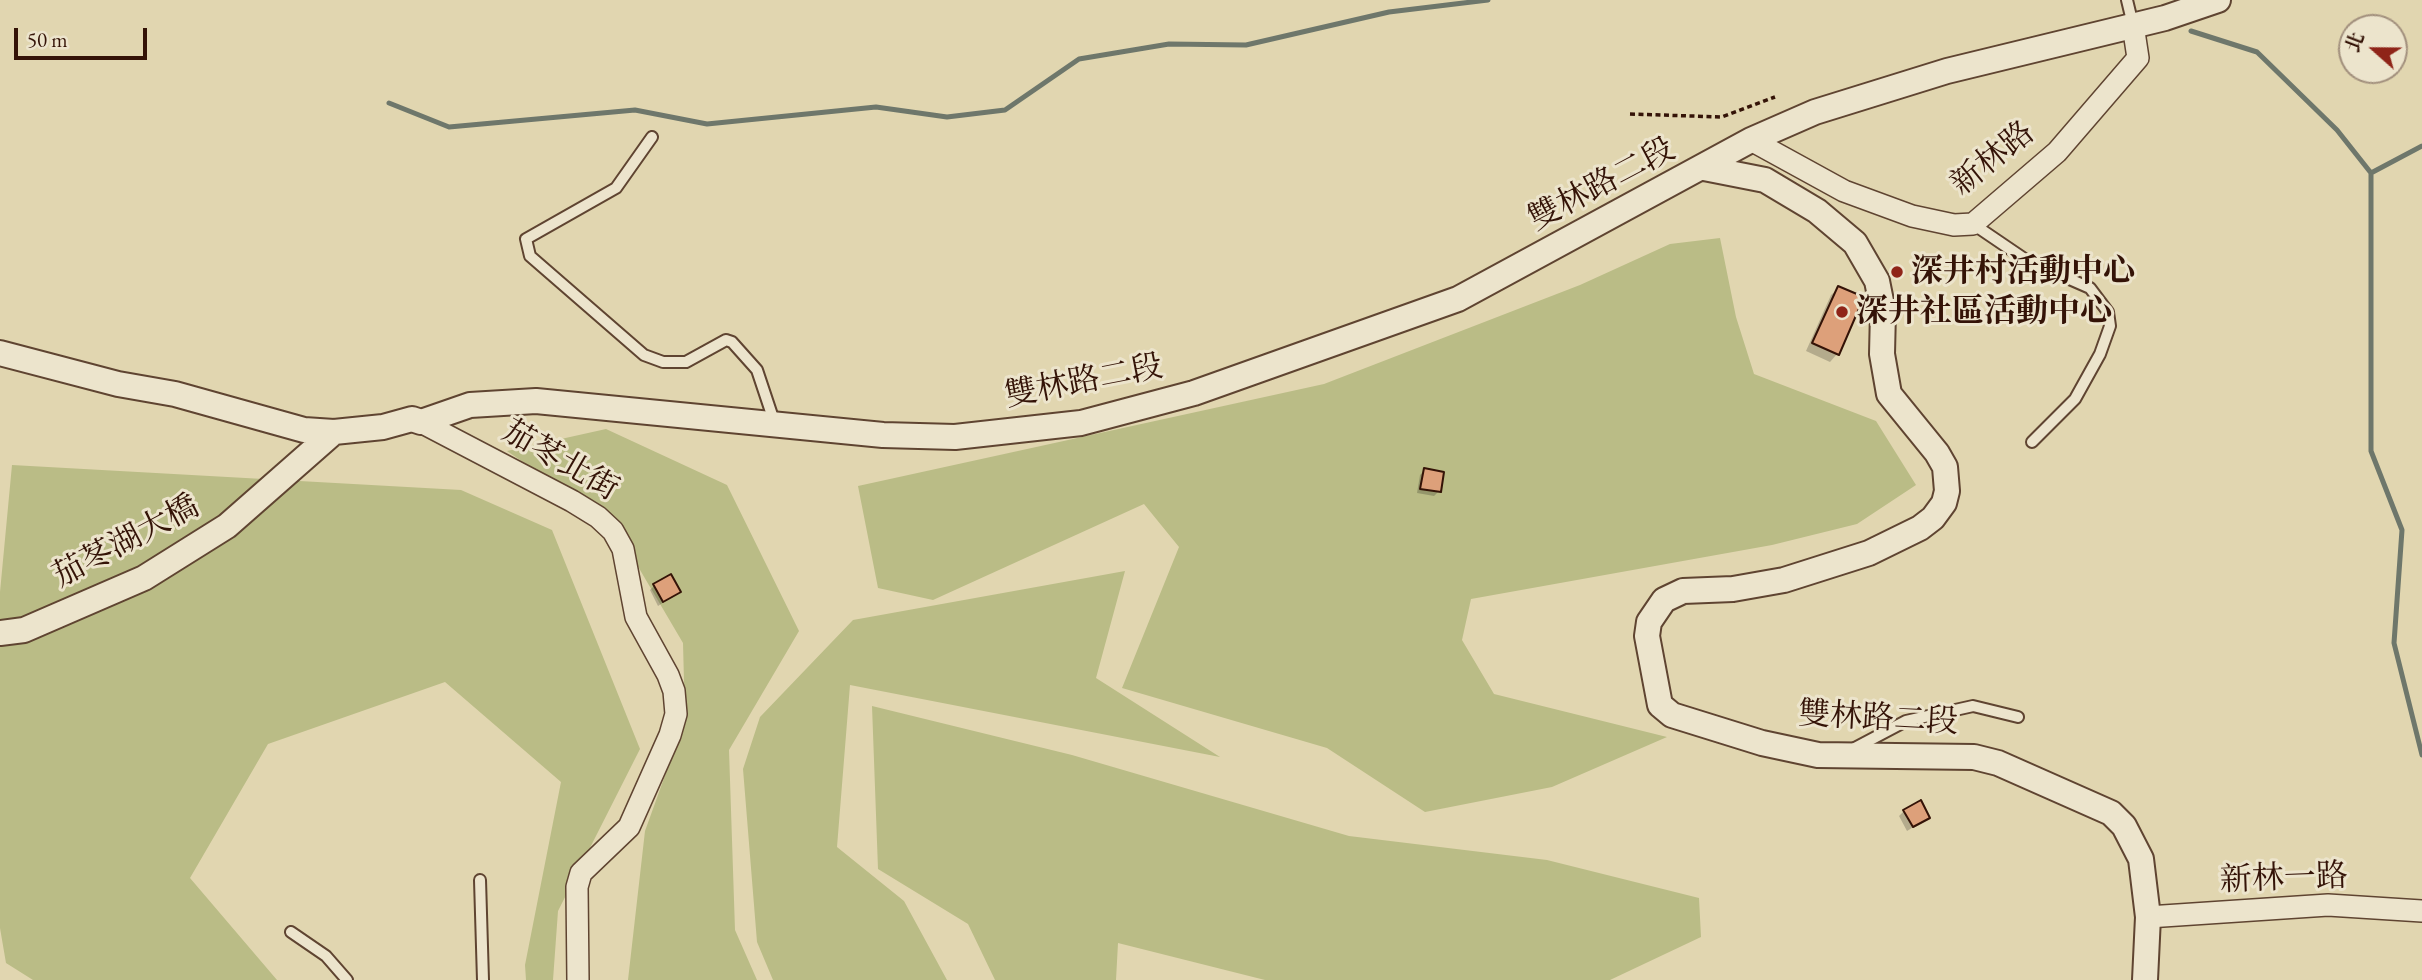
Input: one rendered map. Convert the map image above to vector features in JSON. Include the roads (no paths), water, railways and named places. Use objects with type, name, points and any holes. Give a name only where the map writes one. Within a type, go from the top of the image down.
[{"type":"street","points":[[1704,168],[1751,140],[1815,113],[1947,71],[2133,25],[2218,0]]},
{"type":"street","name":"新林路","points":[[1751,140],[1844,191],[1912,216],[1954,225],[1973,224],[2057,152],[2138,58],[2133,25]]},
{"type":"street","name":"雙林路二段","points":[[421,422],[470,405],[551,401],[883,435],[955,437],[1081,423],[1194,393],[1458,299],[1704,168],[1765,180],[1816,211],[1854,243],[1877,281],[1883,311],[1882,354],[1889,394],[1937,453],[1945,467],[1947,491],[1944,503],[1933,518],[1920,528],[1868,553],[1784,580],[1733,589],[1683,591],[1664,600],[1649,622],[1647,635],[1657,698],[1672,715],[1762,743],[1818,755],[1974,757],[1998,763],[2111,813],[2124,826],[2141,859],[2148,917],[2145,980]]},
{"type":"street","points":[[1,356],[118,384],[175,394],[304,430],[334,432],[383,426],[412,419],[421,422]]},
{"type":"street","name":"茄苳北街","points":[[421,422],[572,501],[598,517],[613,531],[624,549],[636,617],[674,691],[676,714],[670,735],[629,827],[581,873],[577,887],[578,980]]},
{"type":"street","name":"茄苳湖大橋","points":[[0,633],[24,631],[144,578],[227,526],[334,432]]},
{"type":"street","name":"新林一路","points":[[2148,917],[2328,905],[2422,911]]},
{"type":"lane","points":[[2127,0],[2133,25]]},
{"type":"lane","points":[[652,137],[616,188],[526,239],[530,256],[645,355],[663,362],[686,362],[726,340],[732,342],[757,370],[775,424]]},
{"type":"lane","points":[[1973,224],[2026,260],[2090,289],[2108,312],[2110,327],[2100,354],[2075,399],[2032,442]]},
{"type":"lane","points":[[1842,755],[1906,721],[1973,706],[2018,717]]},
{"type":"lane","points":[[480,880],[483,980]]},
{"type":"lane","points":[[291,932],[326,956],[347,980]]},
{"type":"waterway","points":[[389,103],[449,127],[635,110],[707,124],[876,107],[947,117],[1005,110],[1079,59],[1169,44],[1246,45],[1389,12],[1488,0]]},
{"type":"waterway","points":[[2191,31],[2257,52],[2337,130],[2371,173],[2371,451],[2402,530],[2394,643],[2422,755]]},
{"type":"waterway","points":[[2371,173],[2422,146]]},
{"type":"place","name":"深井村活動中心","points":[[1897,272]]},
{"type":"place","name":"深井社區活動中心","points":[[1842,312]]}]
